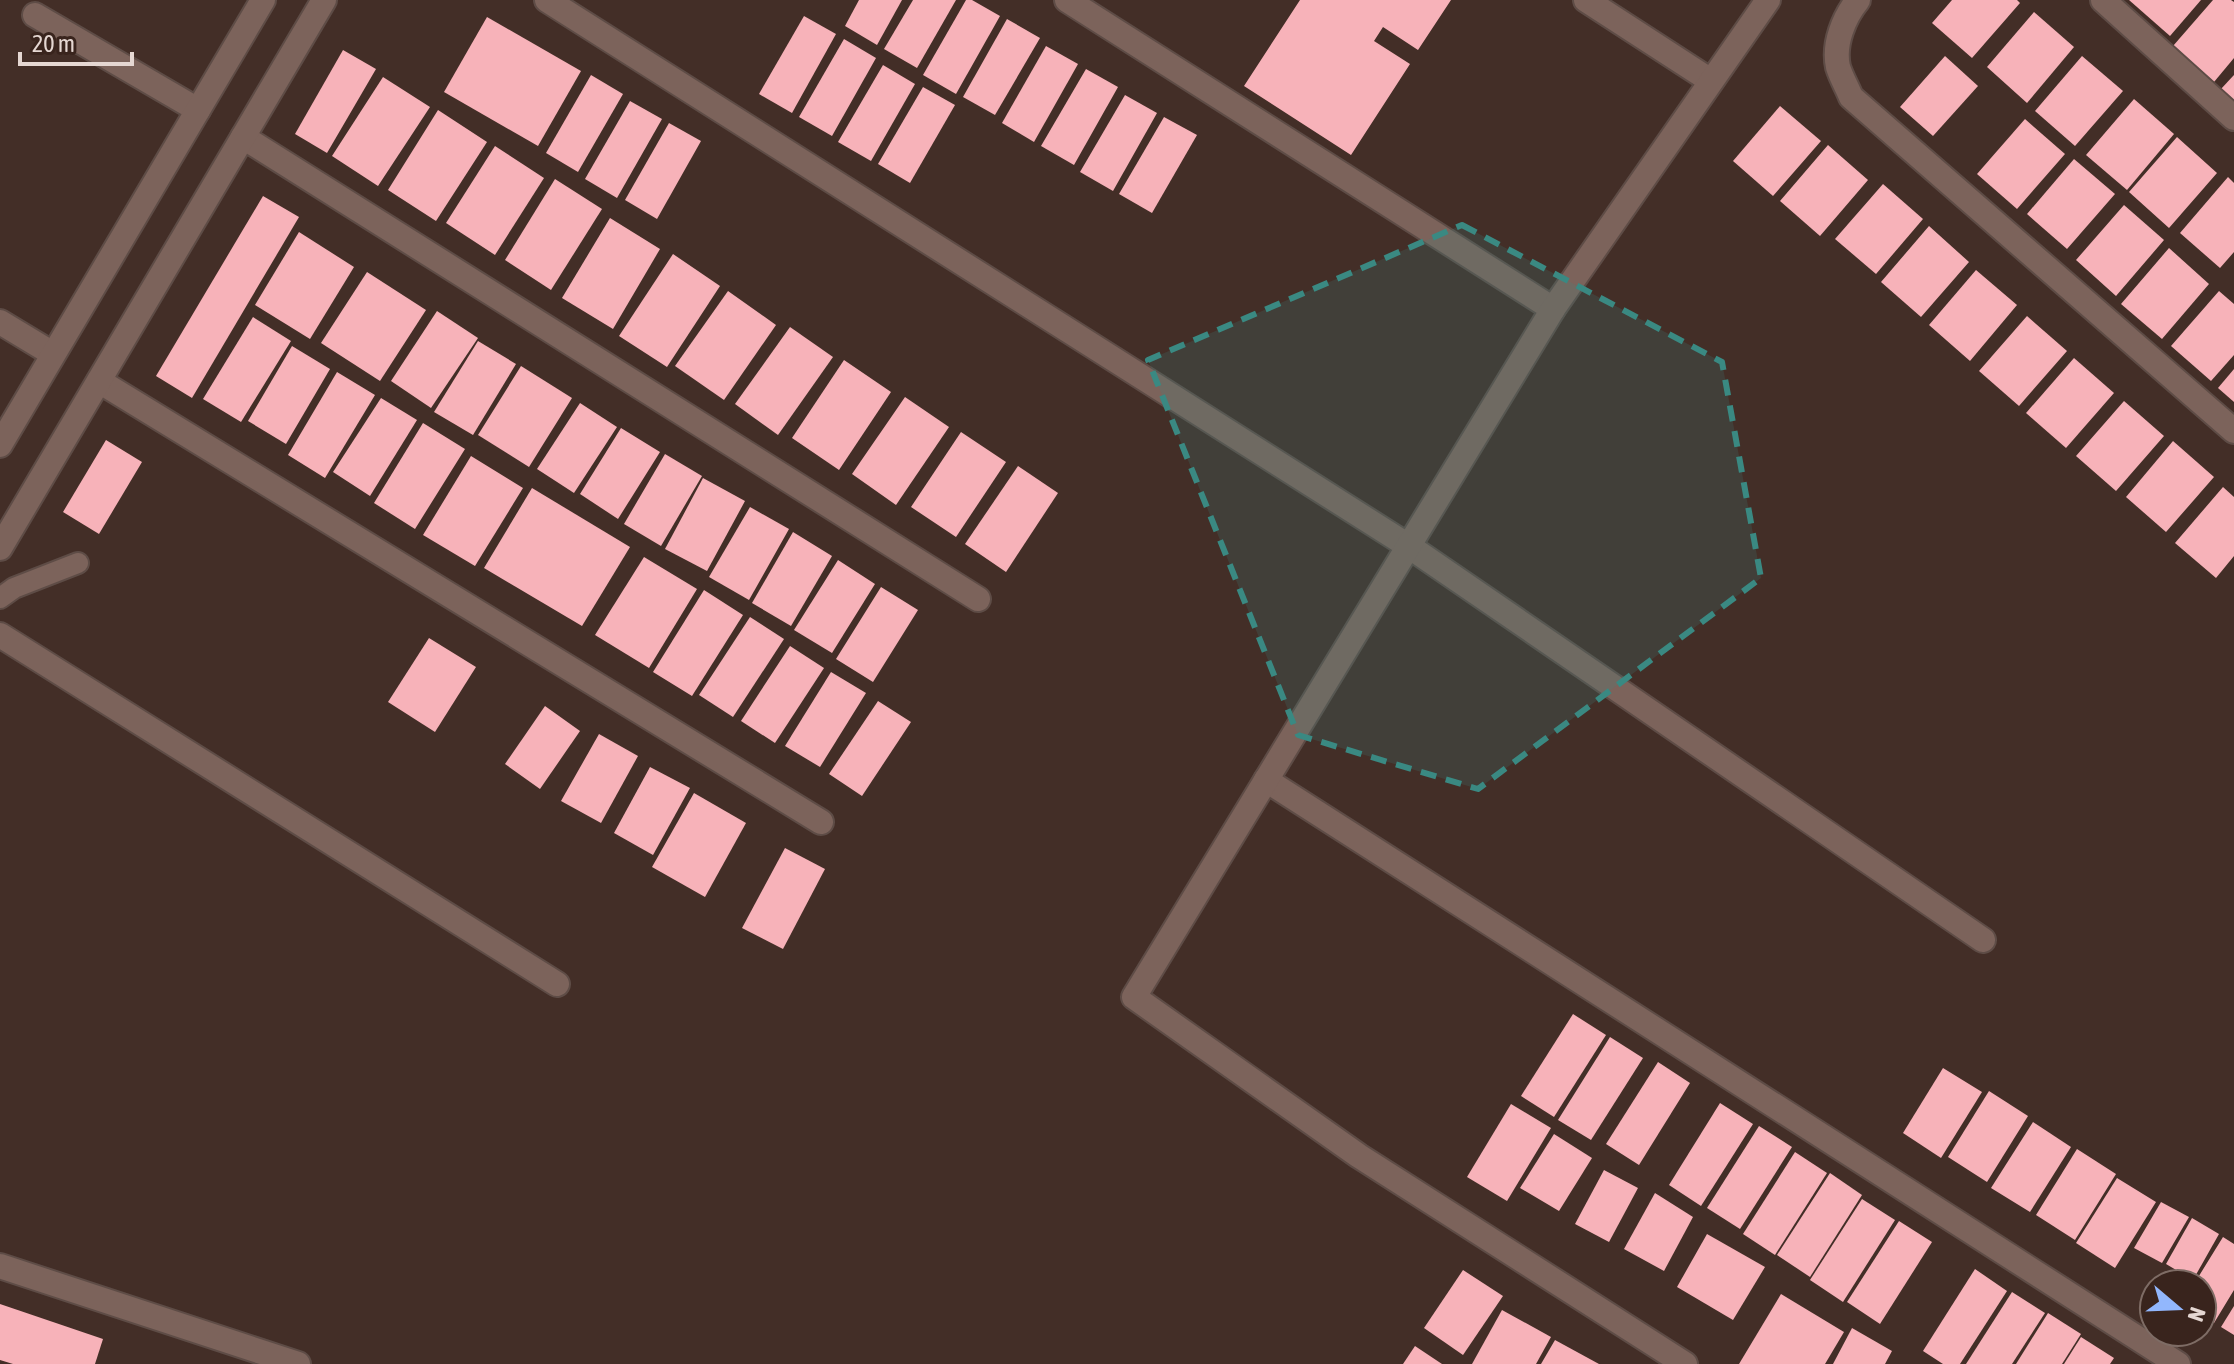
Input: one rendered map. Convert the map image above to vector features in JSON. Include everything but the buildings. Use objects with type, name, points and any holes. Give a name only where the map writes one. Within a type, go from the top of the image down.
[{"type":"street","points":[[0,445],[263,0]]},
{"type":"street","points":[[0,548],[324,0]]},
{"type":"street","points":[[547,0],[1410,547],[1983,940]]},
{"type":"street","points":[[1067,0],[1553,309]]},
{"type":"street","points":[[1586,0],[1711,81]]},
{"type":"street","points":[[1685,1364],[1359,1156],[1134,997],[1553,309],[1768,0]]},
{"type":"street","points":[[1858,0],[1850,9],[1838,38],[1838,65],[1851,97],[2234,431]]},
{"type":"street","points":[[2103,0],[2234,118]]},
{"type":"street","points":[[35,15],[198,110]]},
{"type":"street","points":[[243,137],[978,599]]},
{"type":"street","points":[[0,322],[53,354]]},
{"type":"street","points":[[99,381],[821,822]]},
{"type":"street","points":[[0,635],[557,984]]},
{"type":"street","points":[[1266,780],[2178,1364]]},
{"type":"street","points":[[0,1266],[298,1364]]},
{"type":"lane","points":[[0,598],[14,588],[78,563]]},
{"type":"highlighted area","points":[[1462,225],[1722,362],[1761,578],[1478,789],[1298,735],[1148,360]]}]
